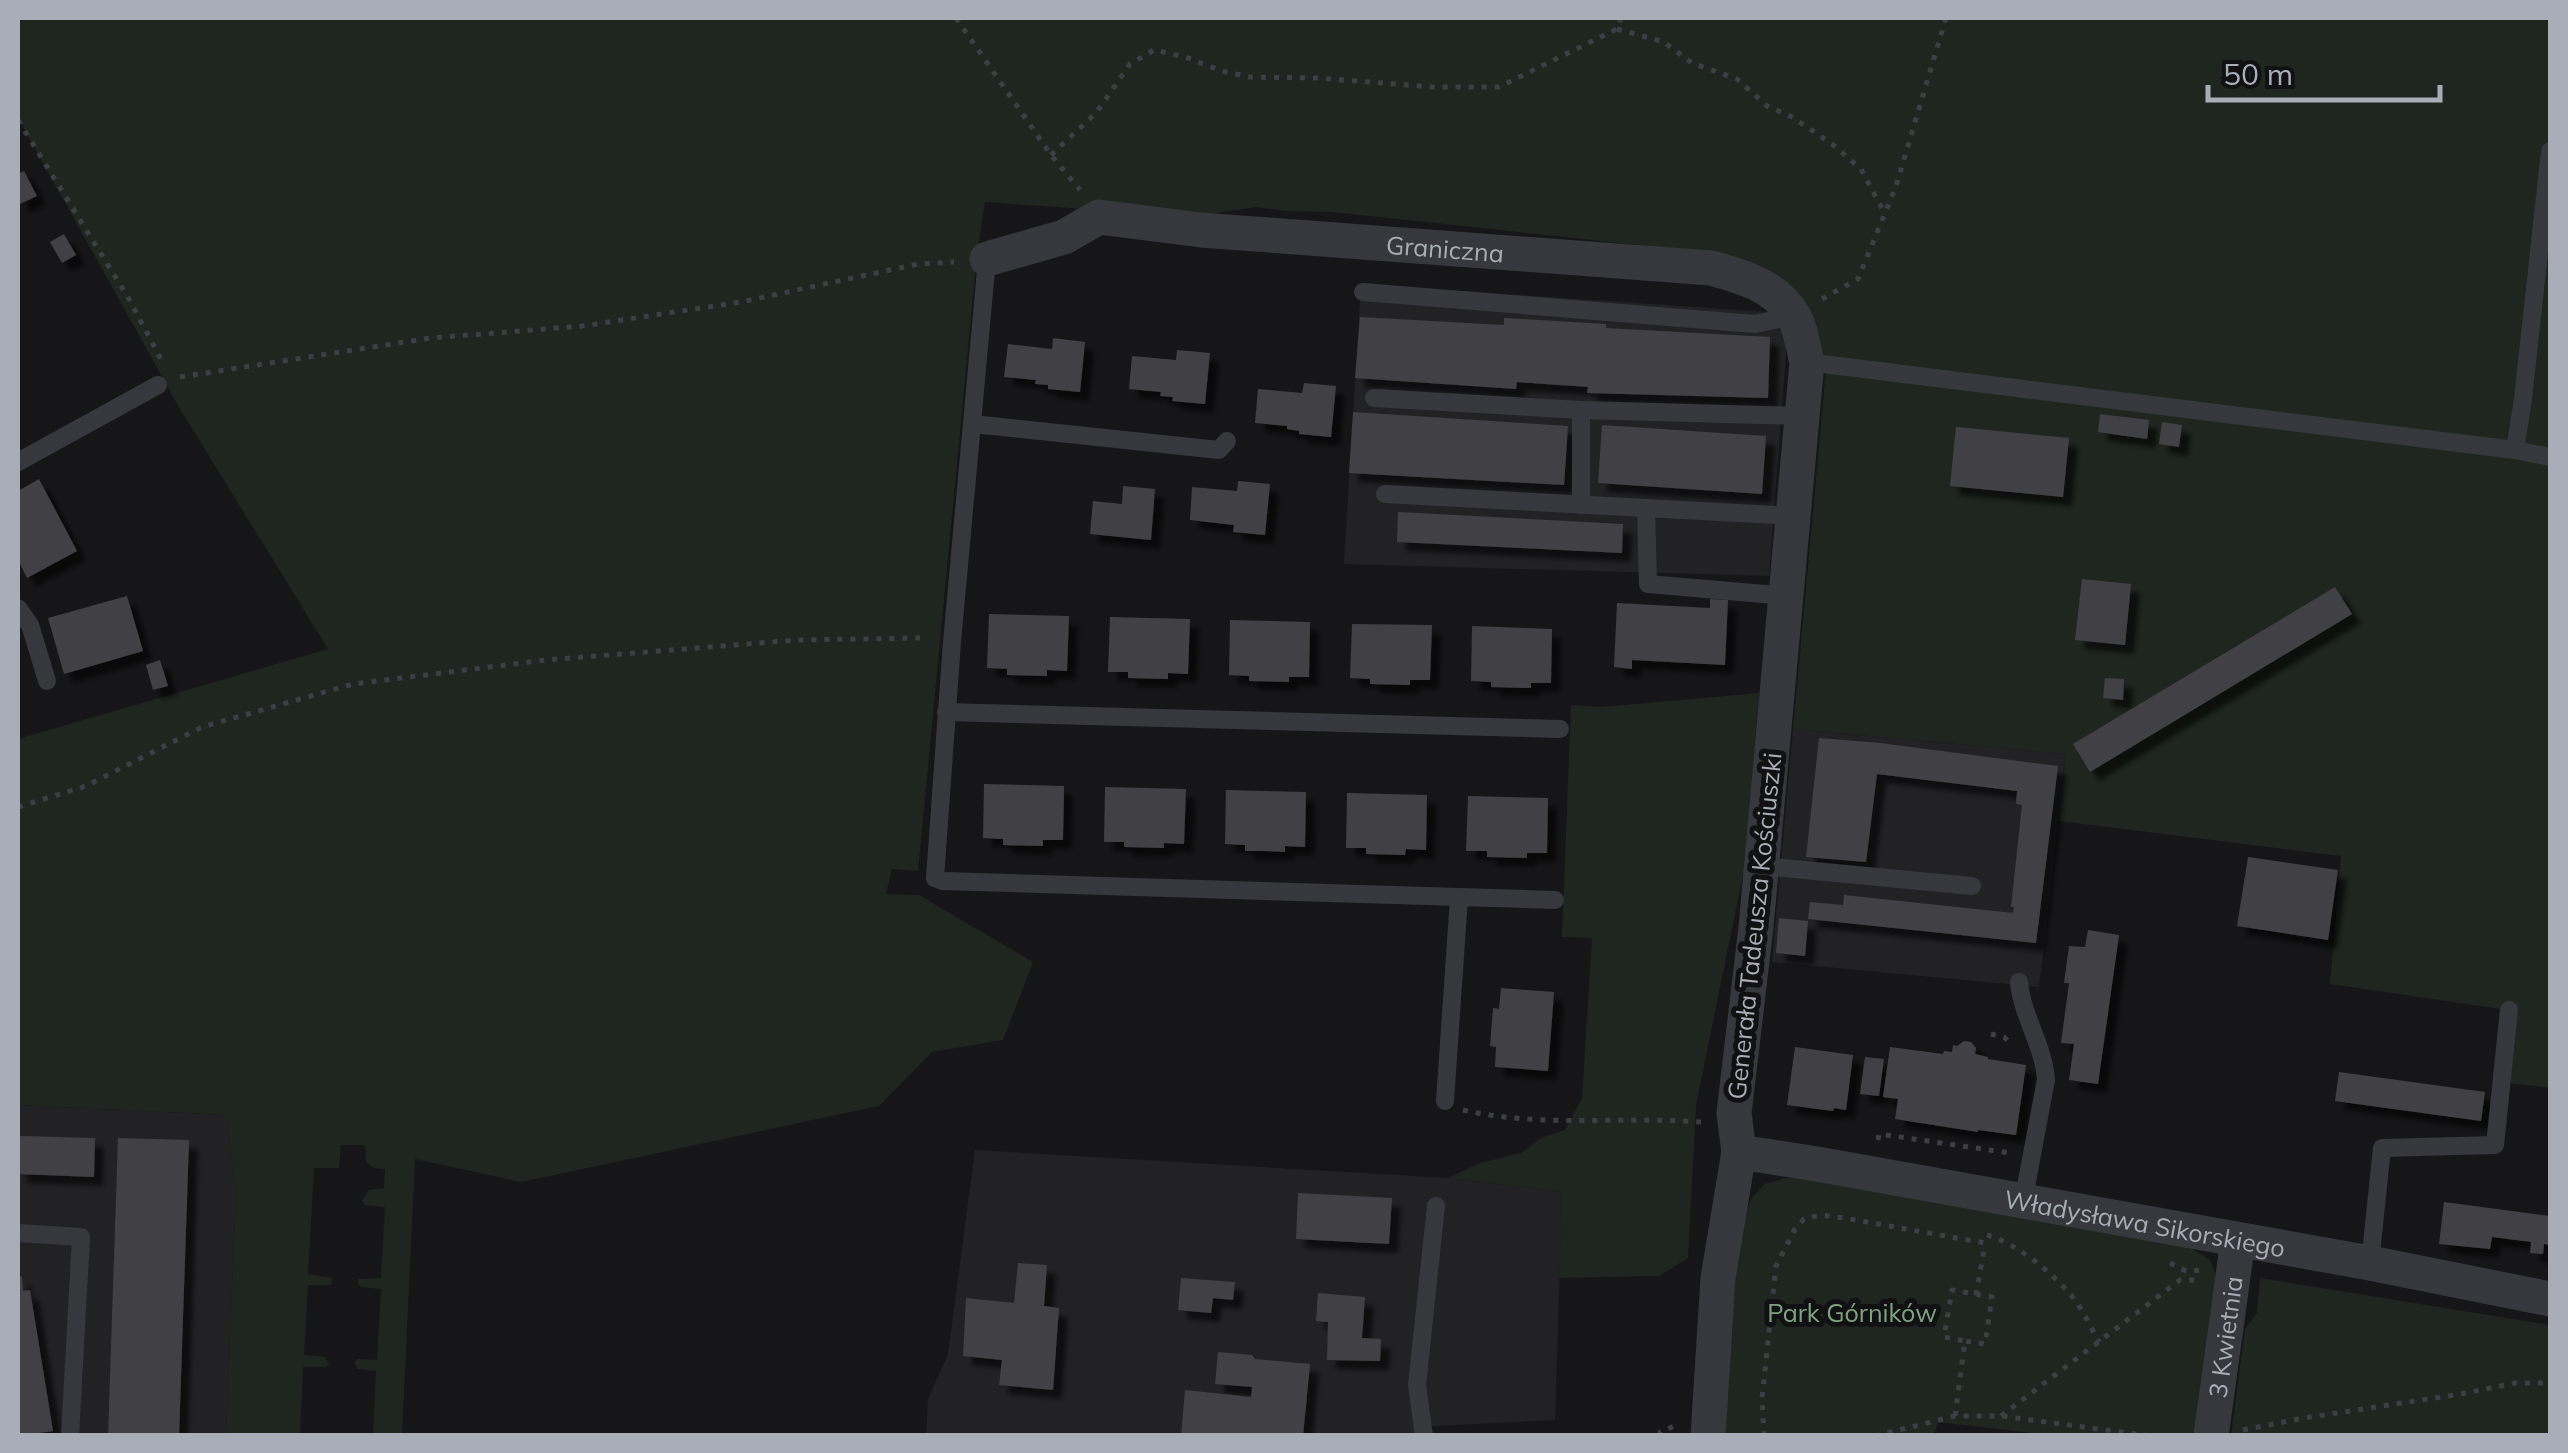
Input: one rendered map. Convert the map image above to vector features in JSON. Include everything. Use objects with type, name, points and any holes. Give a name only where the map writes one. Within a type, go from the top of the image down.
[{"type":"street","points":[[987,259],[1064,236],[1099,217]]},
{"type":"street","name":"Graniczna","points":[[1099,217],[1250,234],[1711,268],[1743,276],[1770,292],[1794,316]]},
{"type":"street","points":[[1794,316],[1807,362],[1802,416]]},
{"type":"street","name":"Generała Tadeusza Kościuszki","points":[[1708,1436],[1718,1278],[1737,1138],[1802,416]]},
{"type":"street","name":"Władysława Sikorskiego","points":[[1737,1138],[1817,1164],[2550,1299]]},
{"type":"street","name":"3 Kwietnia","points":[[2211,1435],[2238,1240]]},
{"type":"lane","points":[[2515,450],[2550,152]]},
{"type":"lane","points":[[987,259],[935,878],[942,882],[1555,900]]},
{"type":"lane","points":[[1363,292],[1755,324],[1794,316]]},
{"type":"lane","points":[[1807,362],[2550,457]]},
{"type":"lane","points":[[18,462],[165,377]]},
{"type":"lane","points":[[1374,398],[1581,410],[1802,416]]},
{"type":"lane","points":[[1581,410],[1581,504]]},
{"type":"lane","points":[[973,424],[1219,450],[1227,441]]},
{"type":"lane","points":[[1385,494],[1794,516]]},
{"type":"lane","points":[[1646,508],[1648,584],[1787,596]]},
{"type":"lane","points":[[18,608],[30,625],[47,682]]},
{"type":"lane","points":[[946,712],[1560,729]]},
{"type":"lane","points":[[1762,866],[1972,886]]},
{"type":"lane","points":[[1445,1100],[1458,898]]},
{"type":"lane","points":[[2019,982],[2020,998],[2045,1065],[2046,1080],[2023,1202]]},
{"type":"lane","points":[[2370,1263],[2382,1148],[2495,1145],[2509,1010]]},
{"type":"lane","points":[[1424,1436],[1417,1385],[1436,1206]]},
{"type":"lane","points":[[18,1233],[81,1237],[70,1436]]},
{"type":"path","points":[[956,18],[1099,217]]},
{"type":"path","points":[[1618,29],[1622,18]]},
{"type":"path","points":[[1794,316],[1858,279],[1896,186],[1946,18]]},
{"type":"path","points":[[1051,155],[1096,113],[1130,64],[1154,50],[1249,77],[1499,88],[1618,29],[1664,42],[1692,63],[1737,80],[1767,106],[1792,116],[1862,169],[1884,214]]},
{"type":"path","points":[[18,120],[129,299],[165,377],[431,338],[582,326],[741,302],[918,264],[987,259]]},
{"type":"path","points":[[18,807],[86,786],[202,727],[352,684],[565,658],[797,640],[920,638]]},
{"type":"path","points":[[1445,1100],[1454,1108],[1490,1116],[1538,1120],[1685,1120],[1737,1138]]},
{"type":"path","points":[[1877,1146],[1879,1134],[2032,1156]]},
{"type":"path","points":[[1764,1436],[1762,1398],[1776,1266],[1804,1219],[1821,1215],[1844,1218],[1985,1244]]},
{"type":"path","points":[[1976,1295],[1987,1235],[2004,1240],[2072,1296],[2098,1342]]},
{"type":"path","points":[[2001,1416],[2180,1280],[2196,1280]]},
{"type":"path","points":[[1952,1290],[1992,1297],[1985,1344],[1964,1340],[1944,1337],[1952,1290]]},
{"type":"path","points":[[1955,1416],[1964,1340]]},
{"type":"path","points":[[2211,1435],[2515,1383],[2550,1383]]},
{"type":"path","points":[[1876,1436],[1955,1416],[2001,1416],[2151,1436]]},
{"type":"shaded area","points":[[1361,284],[1769,312],[1787,341],[1769,576],[1344,564]]},
{"type":"shaded area","points":[[1793,729],[2066,754],[2039,987],[1772,962]]},
{"type":"shaded area","points":[[18,1105],[226,1115],[236,1193],[226,1435],[18,1435]]},
{"type":"shaded area","points":[[975,1150],[1448,1178],[1562,1192],[1555,1420],[1433,1426],[1410,1436],[926,1436],[928,1399],[948,1354]]},
{"type":"green space","points":[[18,18],[2550,18],[2550,1088],[2501,1082],[2508,1010],[2330,984],[2341,856],[2059,821],[2066,754],[1793,729],[1826,370],[1811,317],[1667,248],[1332,212],[1256,207],[1203,215],[985,202],[918,871],[892,869],[886,894],[919,895],[1033,962],[1003,1040],[932,1052],[879,1106],[521,1182],[415,1159],[402,1435],[373,1435],[376,1371],[358,1369],[354,1363],[358,1359],[377,1360],[381,1289],[360,1287],[358,1279],[381,1278],[385,1207],[365,1205],[362,1201],[369,1190],[384,1188],[385,1169],[366,1162],[365,1145],[341,1145],[339,1168],[314,1168],[308,1274],[333,1278],[331,1285],[308,1285],[304,1355],[325,1357],[329,1364],[303,1367],[300,1435],[226,1435],[236,1193],[226,1115],[18,1105],[18,739],[328,649],[180,409],[18,118]]},
{"type":"green space","points":[[1759,693],[1745,865],[1696,1105],[1688,1258],[1659,1276],[1559,1278],[1562,1192],[1448,1178],[1480,1163],[1521,1153],[1543,1137],[1565,1130],[1582,1098],[1592,938],[1562,937],[1571,705],[1602,707]]},
{"type":"green space","name":"Park Górników","points":[[1786,1178],[2187,1245],[2210,1260],[2217,1277],[2202,1435],[2058,1436],[1938,1422],[1934,1435],[1717,1436],[1736,1239],[1751,1199],[1765,1184]]},
{"type":"green space","points":[[2260,1278],[2550,1325],[2550,1435],[2231,1435],[2245,1329],[2257,1313]]},
{"type":"building","points":[[24,171],[37,196],[20,204],[18,174]]},
{"type":"building","points":[[64,234],[76,255],[62,263],[50,242]]},
{"type":"building","points":[[1360,317],[1504,325],[1504,318],[1770,337],[1768,398],[1587,393],[1588,387],[1517,382],[1516,389],[1355,378]]},
{"type":"building","points":[[1053,338],[1085,342],[1080,392],[1048,389],[1048,385],[1035,384],[1036,380],[1004,377],[1008,344],[1052,349]]},
{"type":"building","points":[[1177,350],[1210,353],[1205,404],[1172,401],[1173,397],[1160,396],[1161,392],[1129,389],[1132,356],[1176,360]]},
{"type":"building","points":[[1304,383],[1336,386],[1331,437],[1255,423],[1258,389],[1302,393]]},
{"type":"building","points":[[1353,412],[1568,426],[1564,485],[1349,473]]},
{"type":"building","points":[[2100,414],[2149,420],[2147,439],[2098,432]]},
{"type":"building","points":[[2162,422],[2182,425],[2179,447],[2159,444]]},
{"type":"building","points":[[1602,425],[1766,436],[1762,494],[1598,483]]},
{"type":"building","points":[[1956,427],[2069,438],[2063,497],[1950,486]]},
{"type":"building","points":[[39,479],[77,551],[27,578],[18,560],[18,491]]},
{"type":"building","points":[[1238,481],[1270,484],[1265,535],[1233,532],[1234,525],[1190,520],[1192,487],[1237,491]]},
{"type":"building","points":[[1123,486],[1155,489],[1151,540],[1090,534],[1093,501],[1122,504]]},
{"type":"building","points":[[1398,512],[1623,524],[1622,553],[1397,542]]},
{"type":"building","points":[[2082,579],[2131,584],[2125,645],[2075,640]]},
{"type":"building","points":[[2335,587],[2352,614],[2090,772],[2073,744]]},
{"type":"building","points":[[127,596],[143,651],[64,674],[48,618]]},
{"type":"building","points":[[1710,599],[1728,600],[1725,665],[1632,660],[1632,669],[1614,667],[1617,603],[1710,608]]},
{"type":"building","points":[[989,614],[1069,616],[1067,671],[1047,670],[1047,676],[1007,675],[1007,669],[987,668]]},
{"type":"building","points":[[1110,617],[1190,619],[1188,674],[1168,673],[1168,679],[1128,678],[1128,672],[1108,672]]},
{"type":"building","points":[[1230,620],[1310,622],[1309,677],[1289,677],[1289,682],[1249,681],[1249,676],[1229,675]]},
{"type":"building","points":[[1352,624],[1432,625],[1430,680],[1410,680],[1410,685],[1370,684],[1370,679],[1350,678]]},
{"type":"building","points":[[1472,626],[1552,629],[1551,683],[1531,683],[1531,688],[1491,687],[1491,682],[1471,681]]},
{"type":"building","points":[[160,660],[168,686],[153,690],[146,665]]},
{"type":"building","points":[[2105,678],[2124,679],[2123,700],[2103,698]]},
{"type":"building","points":[[1819,738],[2058,766],[2036,943],[1808,919],[1810,902],[1843,905],[1844,895],[2013,913],[2022,805],[2016,804],[2017,791],[1877,774],[1866,862],[1806,857]]},
{"type":"building","points":[[984,784],[1064,786],[1063,840],[1043,840],[1043,846],[1003,845],[1003,839],[983,838]]},
{"type":"building","points":[[1105,787],[1186,789],[1184,844],[1124,847],[1124,842],[1104,842]]},
{"type":"building","points":[[1226,790],[1306,792],[1305,847],[1285,846],[1285,852],[1245,851],[1245,845],[1225,844]]},
{"type":"building","points":[[1347,793],[1427,795],[1426,850],[1406,849],[1405,855],[1366,854],[1366,848],[1346,848]]},
{"type":"building","points":[[1468,796],[1548,798],[1547,853],[1527,853],[1527,858],[1487,857],[1487,851],[1466,851]]},
{"type":"building","points":[[2248,857],[2338,870],[2328,940],[2237,926]]},
{"type":"building","points":[[1779,918],[1808,921],[1805,956],[1776,953]]},
{"type":"building","points":[[2088,930],[2119,935],[2098,1084],[2069,1080],[2074,1044],[2061,1043],[2069,983],[2064,983],[2069,946],[2085,947]]},
{"type":"building","points":[[1501,988],[1554,992],[1548,1071],[1495,1067],[1496,1047],[1490,1046],[1493,1008],[1499,1009]]},
{"type":"building","points":[[1971,1042],[1975,1054],[2026,1065],[2016,1135],[1895,1119],[1898,1099],[1883,1097],[1890,1047],[1943,1054],[1952,1052],[1953,1045]]},
{"type":"building","points":[[1795,1047],[1853,1055],[1846,1110],[1787,1105]]},
{"type":"building","points":[[1865,1057],[1884,1059],[1879,1096],[1860,1094]]},
{"type":"building","points":[[2339,1072],[2485,1092],[2481,1121],[2335,1101]]},
{"type":"building","points":[[18,1136],[95,1138],[94,1177],[18,1174]]},
{"type":"building","points":[[118,1138],[189,1140],[179,1436],[108,1436]]},
{"type":"building","points":[[1298,1193],[1392,1198],[1389,1244],[1296,1239]]},
{"type":"building","points":[[2444,1202],[2550,1216],[2550,1245],[2544,1244],[2543,1254],[2530,1253],[2531,1242],[2492,1237],[2490,1249],[2439,1244]]},
{"type":"building","points":[[1018,1263],[1047,1265],[1044,1306],[1059,1308],[1053,1390],[999,1385],[1002,1360],[963,1356],[966,1298],[1014,1303]]},
{"type":"building","points":[[22,1276],[23,1291],[30,1290],[53,1431],[18,1436],[18,1277]]},
{"type":"building","points":[[1181,1278],[1235,1282],[1233,1300],[1213,1298],[1211,1313],[1178,1310]]},
{"type":"building","points":[[1318,1293],[1365,1297],[1362,1338],[1381,1339],[1380,1361],[1327,1360],[1328,1322],[1316,1321]]},
{"type":"building","points":[[1218,1352],[1310,1364],[1303,1436],[1181,1436],[1185,1390],[1251,1397],[1252,1387],[1215,1384]]}]
